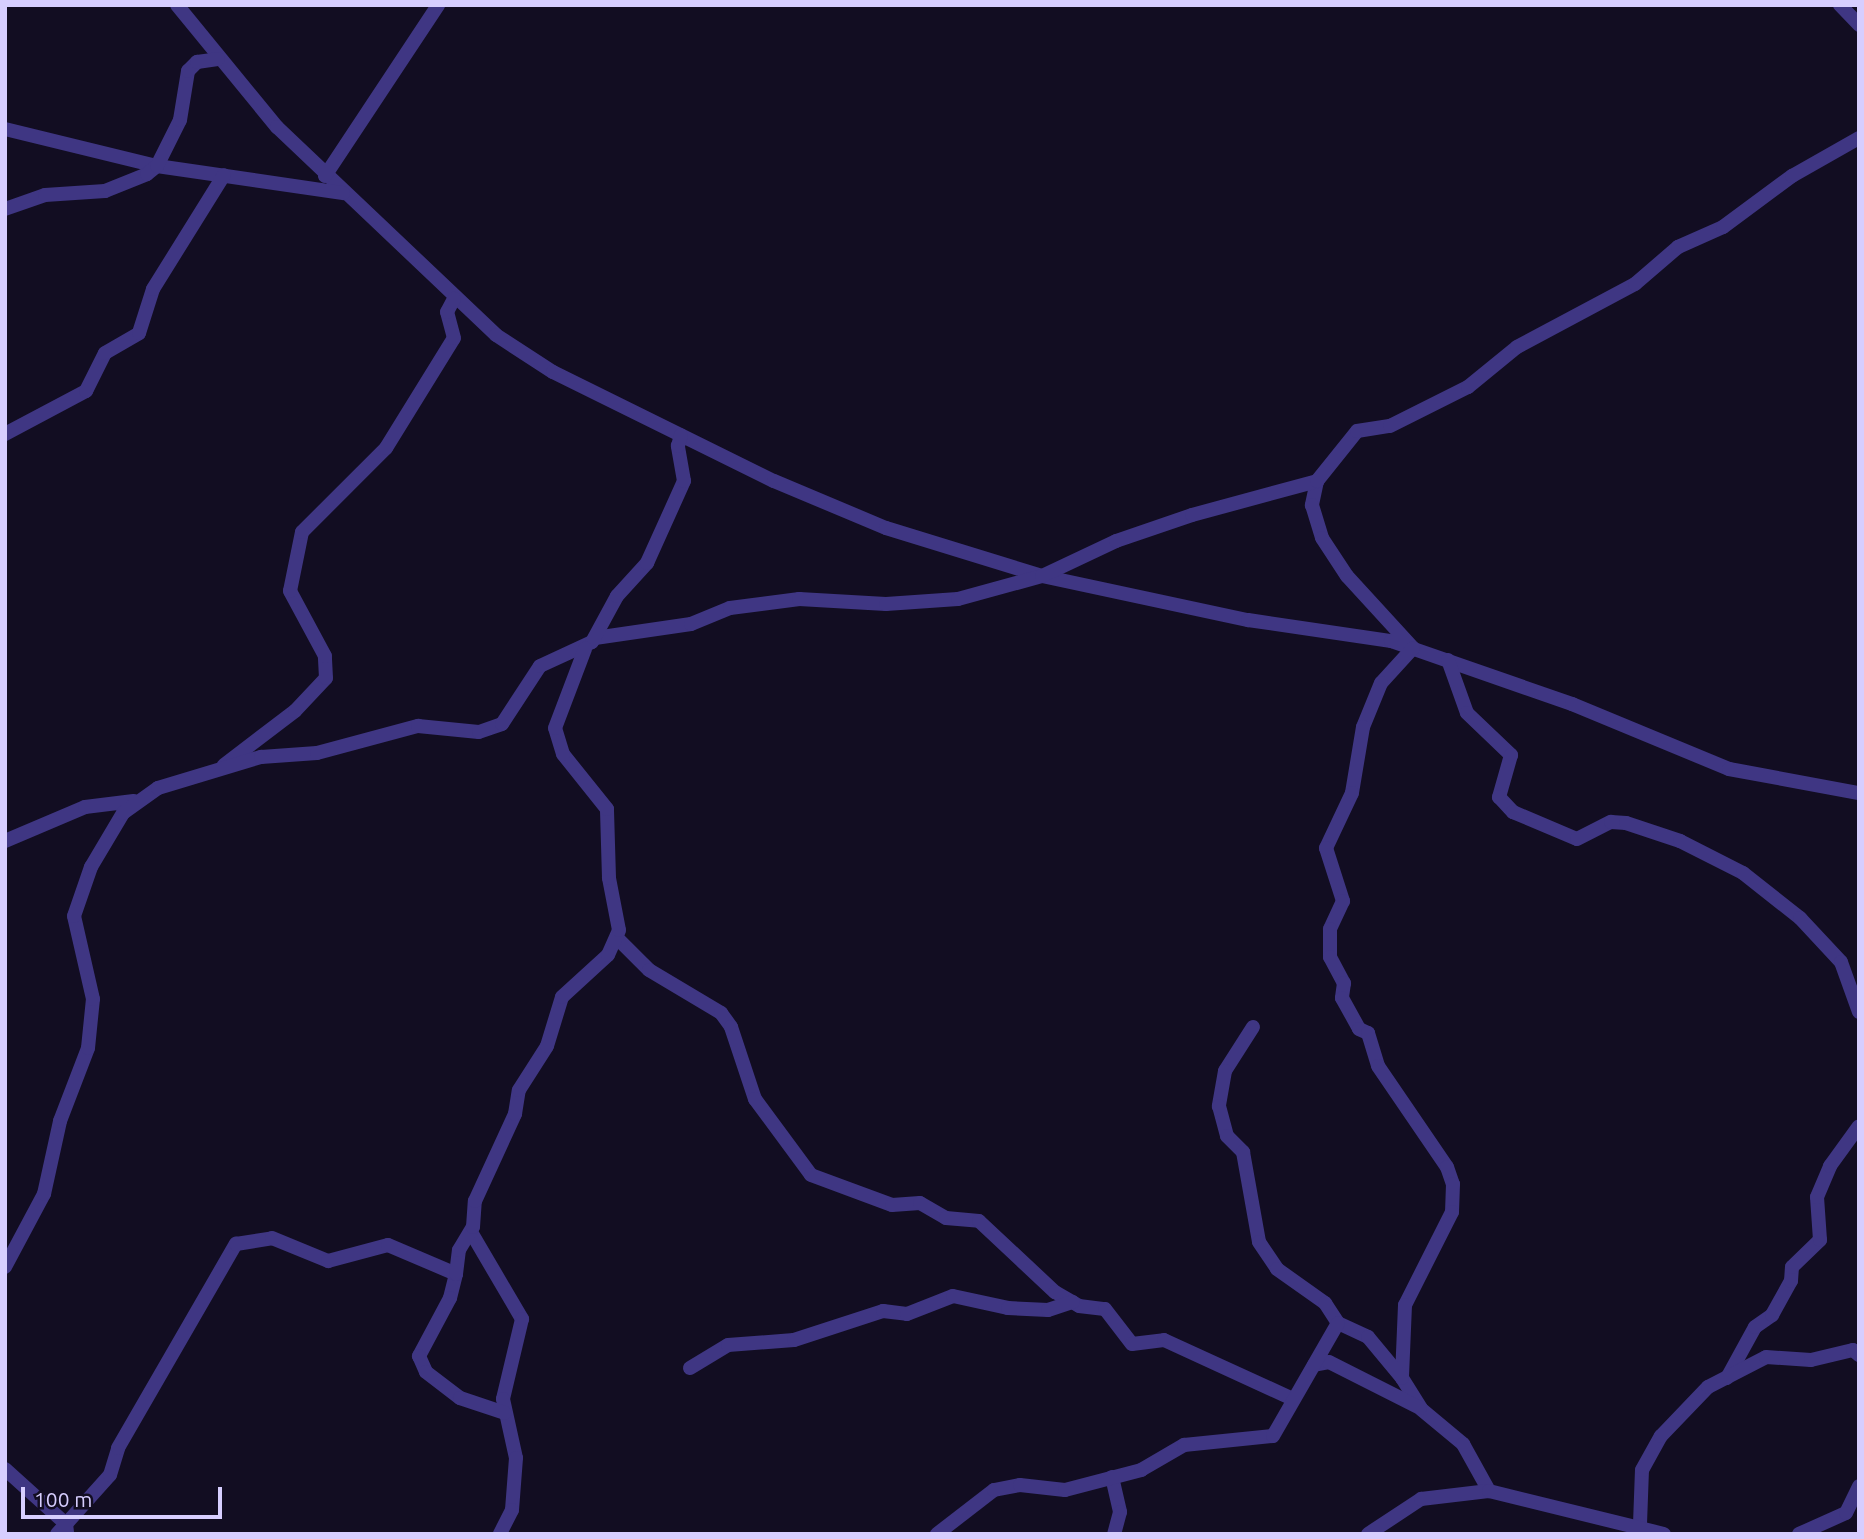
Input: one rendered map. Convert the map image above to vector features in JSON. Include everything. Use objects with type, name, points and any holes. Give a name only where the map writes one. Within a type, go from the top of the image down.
[{"type":"street","points":[[177,5],[218,58],[325,176],[454,299],[552,372],[681,435],[857,517],[1042,576],[1413,648],[1730,769],[1859,793]]},
{"type":"street","points":[[325,176],[438,5]]},
{"type":"street","points":[[1840,5],[1859,25]]},
{"type":"street","points":[[5,209],[45,195],[113,189],[158,166],[180,120],[188,71],[197,62],[218,58]]},
{"type":"street","points":[[5,129],[158,166],[343,193]]},
{"type":"street","points":[[1413,648],[1347,576],[1322,538],[1312,505],[1317,481],[1357,431],[1390,426],[1468,387],[1517,346],[1635,284],[1678,247],[1723,227],[1792,176],[1859,138]]},
{"type":"street","points":[[5,434],[86,391],[105,353],[139,332],[153,289],[224,175]]},
{"type":"street","points":[[218,770],[295,711],[326,678],[325,656],[290,591],[302,532],[326,514],[392,440],[426,375],[454,338],[447,312],[454,299]]},
{"type":"street","points":[[505,1413],[460,1398],[426,1372],[419,1356],[450,1298],[459,1250],[471,1231],[475,1201],[515,1114],[519,1090],[547,1046],[562,997],[608,955],[617,938],[607,809],[563,754],[555,728],[590,643],[617,596],[647,563],[662,535],[684,481],[678,446],[681,435]]},
{"type":"street","points":[[5,841],[85,807],[134,801],[261,757],[325,751],[418,726],[491,730],[510,715],[540,666],[590,643],[691,624],[730,608],[799,599],[886,604],[958,600],[1042,576],[1116,541],[1317,481]]},
{"type":"street","points":[[1402,1378],[1405,1305],[1447,1223],[1453,1184],[1447,1167],[1378,1066],[1368,1033],[1359,1029],[1342,998],[1344,983],[1329,947],[1343,901],[1326,848],[1352,793],[1363,727],[1381,683],[1413,648]]},
{"type":"street","points":[[1448,660],[1467,713],[1511,755],[1499,797],[1513,812],[1577,839],[1611,822],[1626,823],[1680,841],[1744,873],[1800,918],[1841,962],[1859,1012]]},
{"type":"street","points":[[5,1267],[44,1194],[60,1121],[88,1048],[93,999],[74,916],[102,845],[134,801]]},
{"type":"street","points":[[617,938],[649,970],[720,1013],[731,1027],[755,1099],[775,1129],[793,1144],[806,1171],[879,1200],[920,1203],[946,1218],[986,1224],[1046,1285],[1073,1302],[1105,1309],[1132,1344],[1164,1340],[1293,1399]]},
{"type":"street","points":[[1253,1027],[1225,1071],[1219,1105],[1227,1136],[1243,1152],[1251,1213],[1272,1263],[1325,1303],[1338,1323],[1368,1336],[1402,1378],[1421,1409]]},
{"type":"street","points":[[1727,1378],[1755,1327],[1772,1315],[1791,1281],[1792,1268],[1820,1240],[1817,1197],[1859,1126]]},
{"type":"street","points":[[471,1231],[522,1319],[505,1413],[516,1458],[512,1510],[500,1534]]},
{"type":"street","points":[[5,1469],[63,1530],[110,1475],[118,1448],[236,1244],[272,1238],[328,1261],[388,1245],[456,1274]]},
{"type":"street","points":[[690,1368],[728,1345],[794,1340],[883,1311],[908,1314],[953,1296],[1008,1308],[1048,1310],[1073,1302]]},
{"type":"street","points":[[937,1534],[994,1490],[1020,1485],[1065,1490],[1141,1470],[1184,1446],[1273,1436],[1338,1323]]},
{"type":"street","points":[[1640,1524],[1638,1483],[1648,1459],[1694,1398],[1766,1357],[1811,1360],[1857,1351]]},
{"type":"street","points":[[1314,1365],[1329,1362],[1421,1409],[1463,1444],[1489,1491]]},
{"type":"street","points":[[1112,1477],[1120,1512],[1115,1534]]},
{"type":"street","points":[[1799,1534],[1846,1513],[1859,1486]]},
{"type":"street","points":[[1368,1534],[1421,1499],[1489,1491],[1640,1524],[1664,1534]]}]
